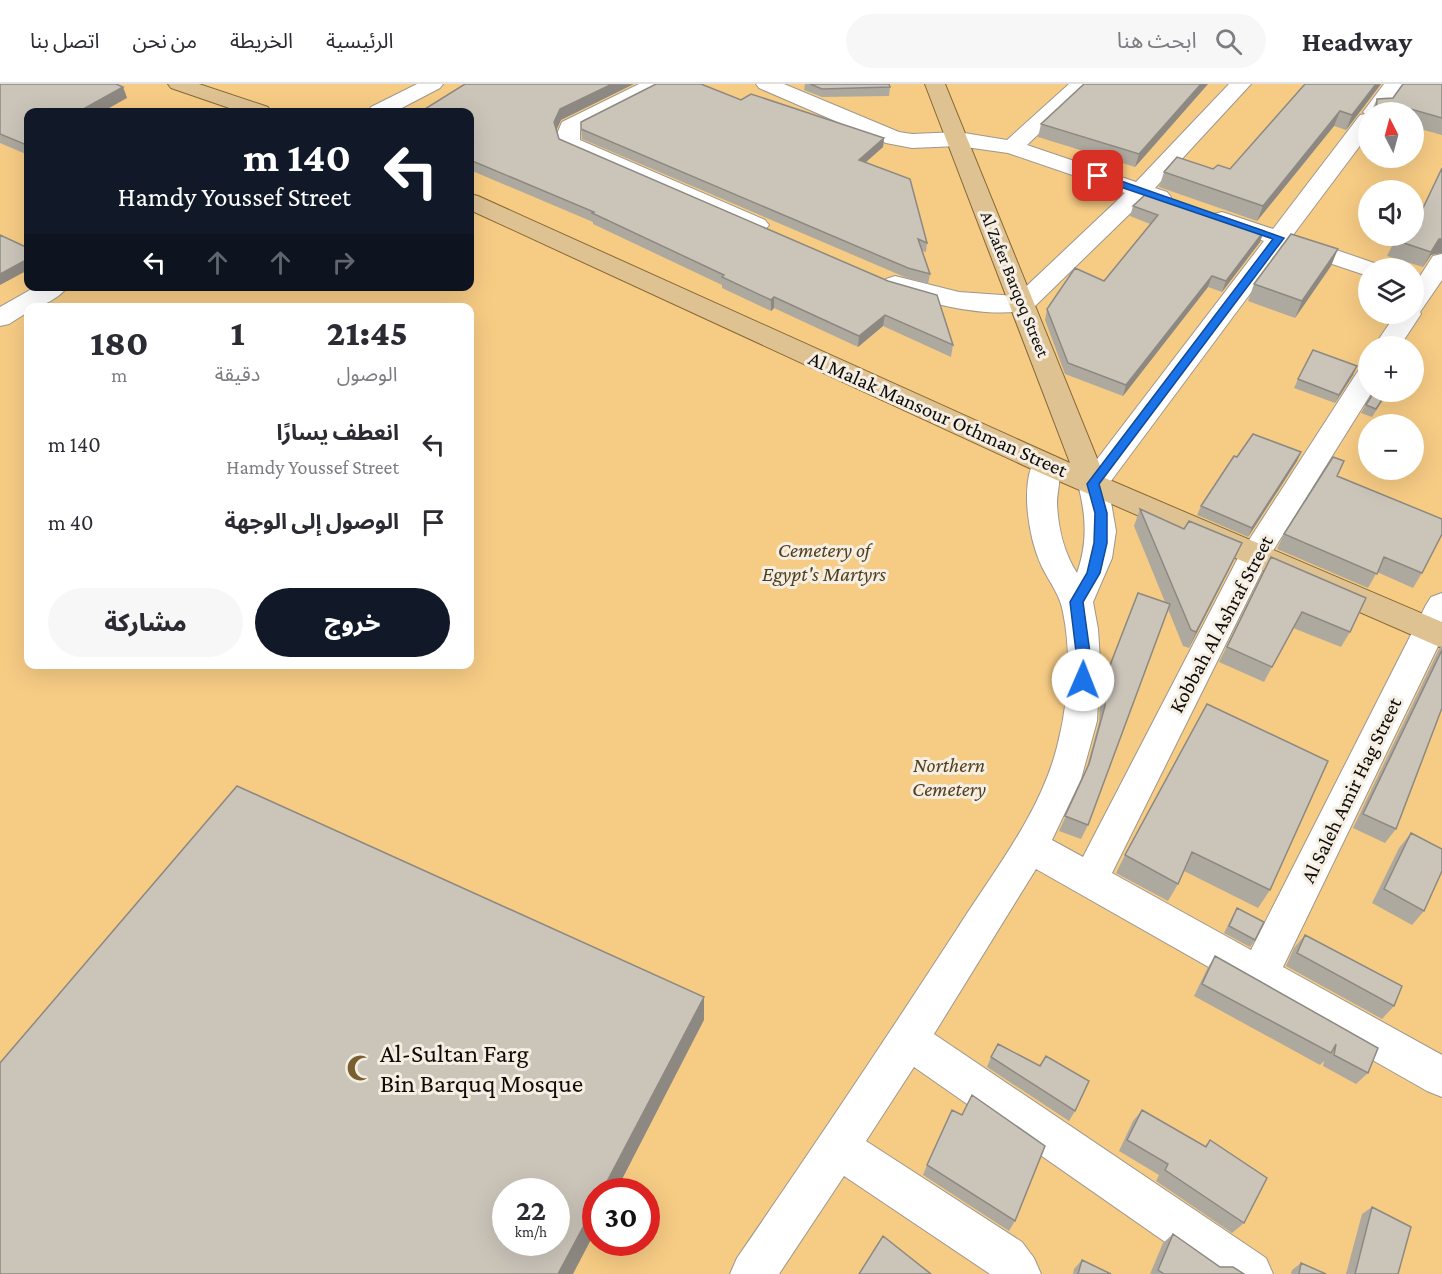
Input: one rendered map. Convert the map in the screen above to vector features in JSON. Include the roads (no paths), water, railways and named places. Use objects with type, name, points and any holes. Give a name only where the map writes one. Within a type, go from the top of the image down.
[{"type":"main road","points":[[178,84],[248,108]]},
{"type":"main road","name":"Al Zafer Barqoq Street","points":[[935,84],[1093,484]]},
{"type":"main road","name":"Al Malak Mansour Othman Street","points":[[474,203],[1046,464],[1255,554],[1438,624]]},
{"type":"street","points":[[387,108],[433,84]]},
{"type":"street","points":[[656,84],[570,127],[568,134],[570,144],[777,233]]},
{"type":"street","points":[[766,84],[894,138],[912,141],[958,139],[1012,147],[1358,266]]},
{"type":"street","points":[[1012,147],[1081,84]]},
{"type":"street","points":[[875,276],[946,300],[978,304],[1023,304],[1140,191],[1241,84]]},
{"type":"street","points":[[1382,102],[1395,84]]},
{"type":"street","points":[[1077,602],[1094,573],[1101,543],[1101,513],[1093,484],[1358,133]]},
{"type":"street","points":[[1424,291],[1442,261]]},
{"type":"street","points":[[0,291],[25,303],[47,291]]},
{"type":"street","points":[[0,318],[24,304]]},
{"type":"street","name":"Kobbah Al Ashraf Street","points":[[1090,880],[1255,554],[1358,393]]},
{"type":"street","points":[[753,1274],[909,1040],[1029,846],[1062,784],[1080,721],[1084,660],[1077,602],[1057,565],[1044,530],[1041,495],[1046,464]]},
{"type":"street","name":"Al Saleh Amir Hag Street","points":[[1259,975],[1438,624]]},
{"type":"street","points":[[1029,846],[1442,1077]]},
{"type":"street","points":[[909,1040],[1250,1274]]},
{"type":"street","points":[[839,1148],[1006,1258],[1018,1274]]},
{"type":"place","name":"Al-Sultan Farg Bin Barquq Mosque","points":[[360,1068]]},
{"type":"park label","name":"Cemetery of Egypt's Martyrs","points":[[824,562]]},
{"type":"park label","name":"Northern Cemetery","points":[[949,777]]}]
